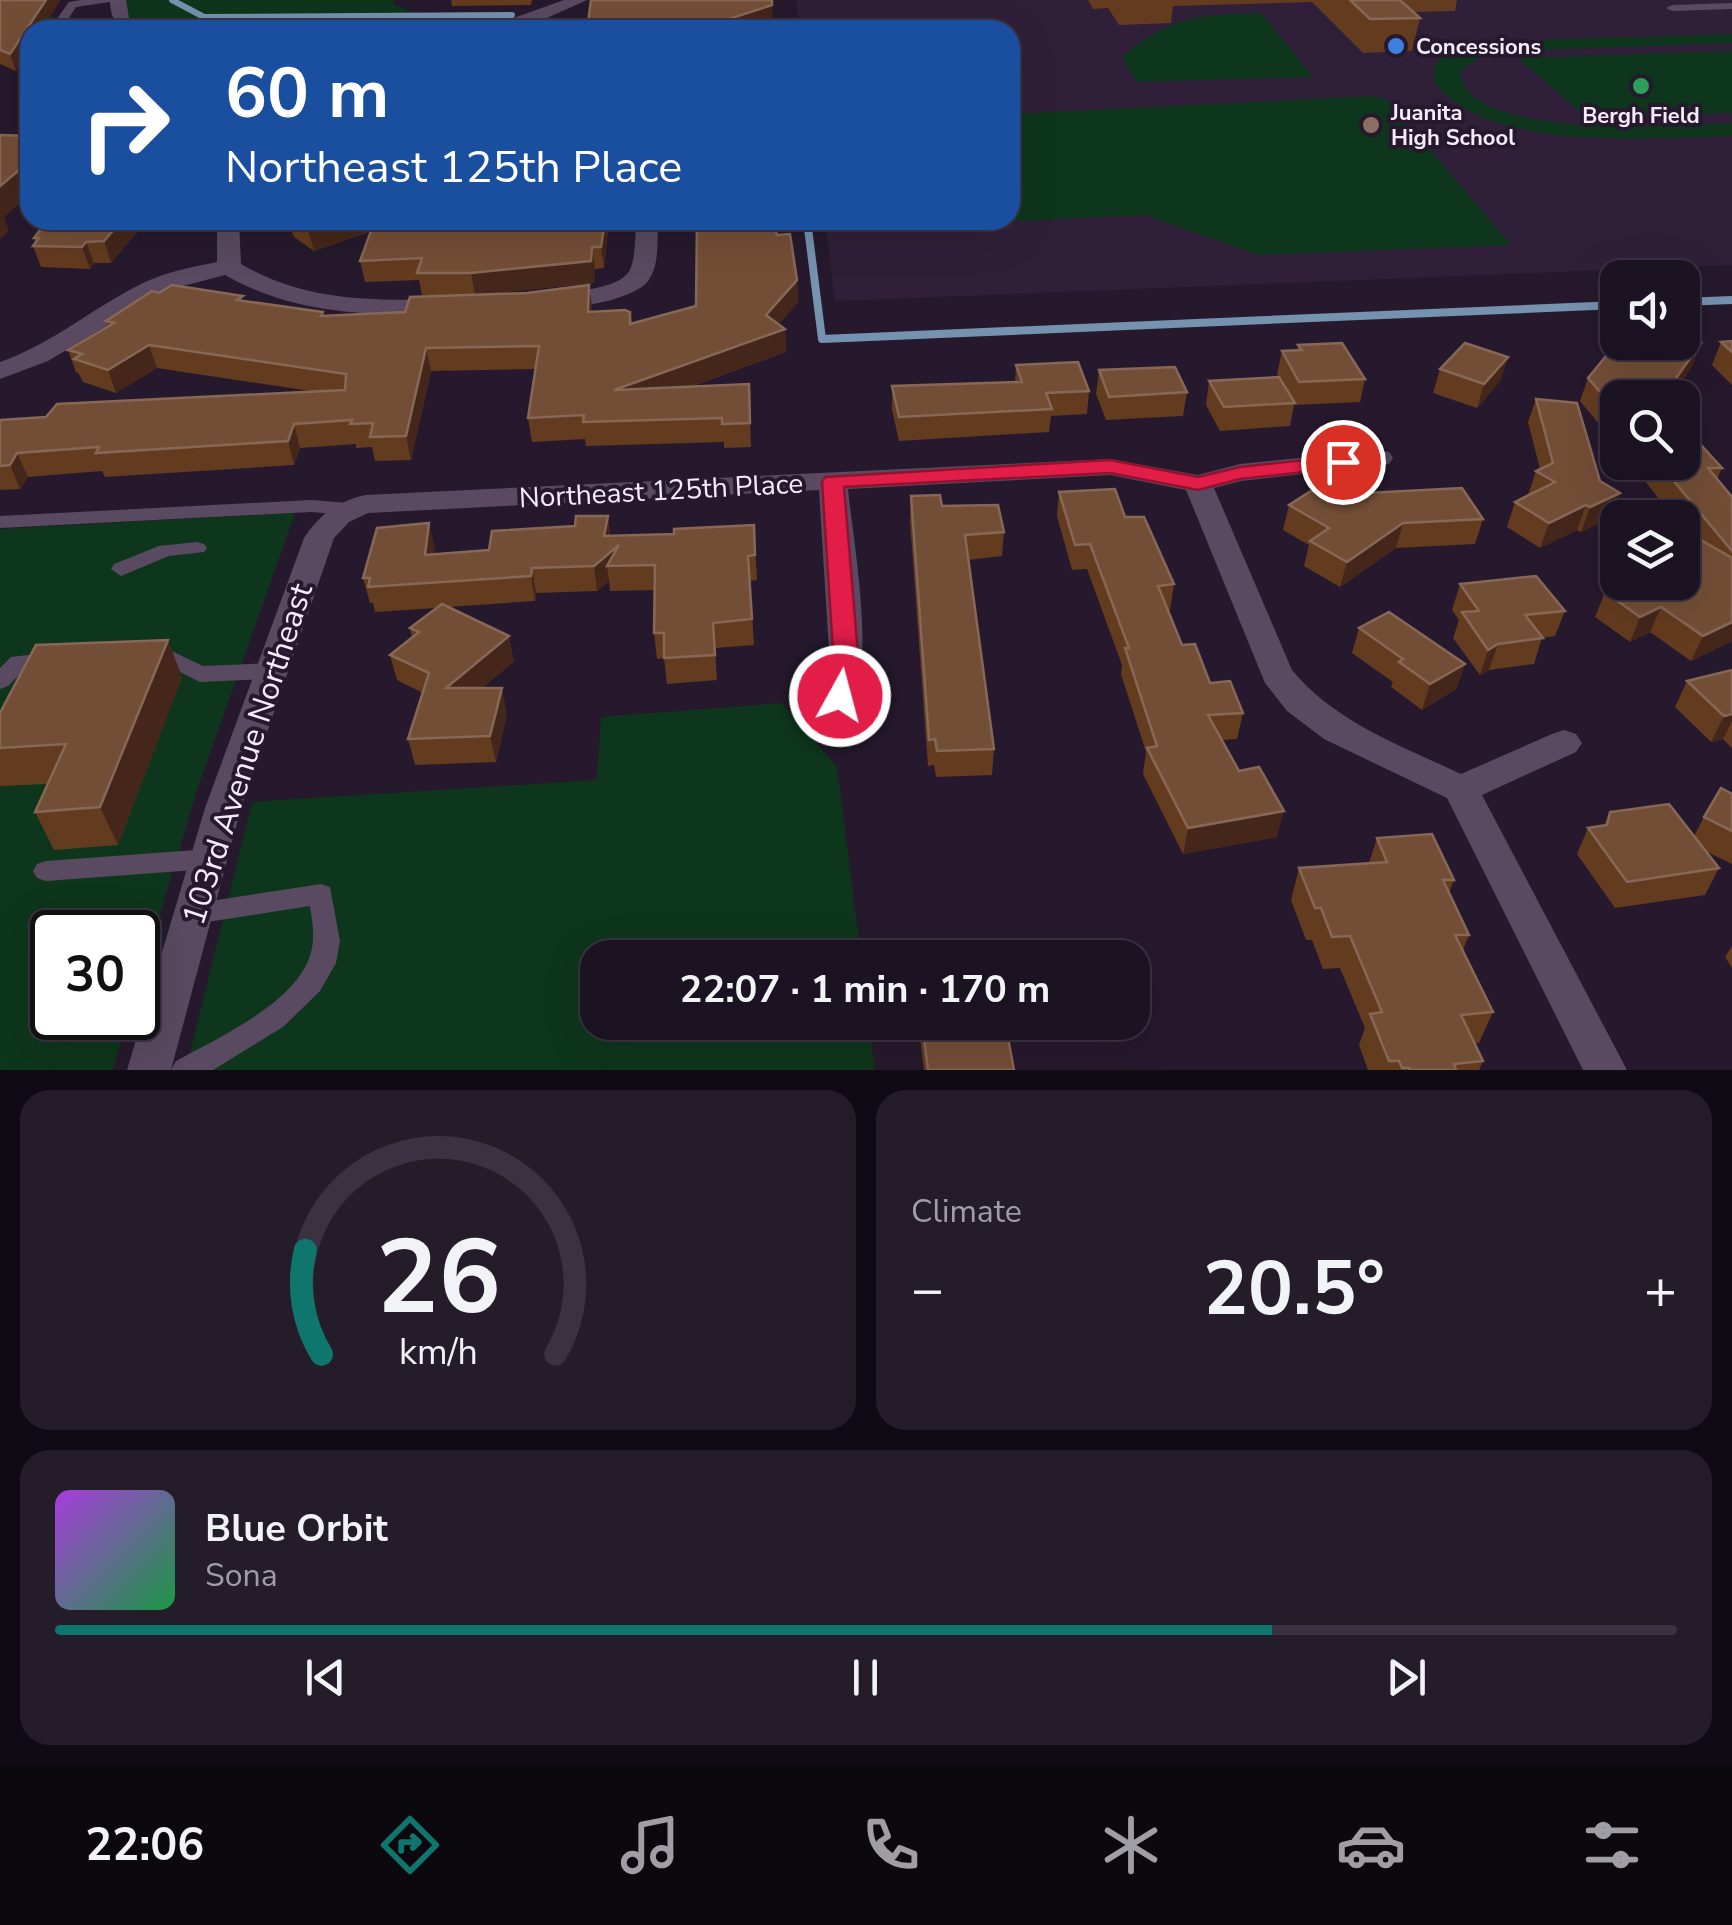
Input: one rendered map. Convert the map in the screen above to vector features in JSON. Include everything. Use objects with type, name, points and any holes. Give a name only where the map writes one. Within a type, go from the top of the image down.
[{"type":"street","points":[[528,20],[579,0]]},
{"type":"street","points":[[228,230],[230,267]]},
{"type":"street","points":[[527,302],[584,300],[626,288],[637,280],[644,265],[646,230]]},
{"type":"street","points":[[0,371],[58,345],[149,288],[197,272],[230,267],[256,285],[296,301],[333,307],[470,305]]},
{"type":"street","name":"Northeast 125th Place","points":[[349,508],[365,504],[1110,466],[1198,484],[1240,473],[1380,458]]},
{"type":"street","points":[[833,482],[847,666],[840,696]]},
{"type":"street","points":[[1198,484],[1277,675],[1299,702],[1336,730],[1461,789],[1605,1070]]},
{"type":"street","name":"103rd Avenue Northeast","points":[[149,1070],[209,859],[270,672],[319,538],[331,520],[349,508]]},
{"type":"street","points":[[1461,789],[1564,743]]},
{"type":"lane","points":[[73,2],[118,0]]},
{"type":"lane","points":[[1672,8],[1732,6]]},
{"type":"lane","name":"Northeast 125th Place","points":[[0,522],[310,506],[349,508]]},
{"type":"lane","points":[[121,569],[166,550],[197,548]]},
{"type":"lane","points":[[126,655],[161,653],[200,674],[270,672]]},
{"type":"lane","points":[[0,681],[19,662],[72,658]]},
{"type":"lane","points":[[46,871],[209,859]]},
{"type":"lane","points":[[186,1070],[236,1042],[308,991],[327,944],[321,894],[194,913]]},
{"type":"shaded area","name":"Juanita High School","points":[[796,0],[1732,0],[1732,265],[1700,266],[1700,260],[1600,260],[1600,270],[835,301],[826,230],[1020,230],[1020,20],[799,20]]},
{"type":"green space","points":[[118,0],[394,0],[393,4],[432,20],[124,20]]},
{"type":"green space","points":[[1261,13],[1313,77],[1136,82],[1122,57],[1154,33],[1186,20]]},
{"type":"green space","points":[[1732,34],[1732,43],[1508,51],[1482,56],[1461,70],[1470,93],[1495,109],[1533,119],[1626,126],[1732,123],[1732,136],[1617,139],[1531,131],[1492,121],[1459,105],[1434,82],[1434,66],[1447,52],[1433,52],[1423,43]]},
{"type":"green space","name":"Bergh Field","points":[[1732,51],[1732,113],[1587,118],[1518,58]]},
{"type":"green space","points":[[1371,96],[1388,100],[1511,245],[1258,255],[1145,215],[1020,221],[1020,114]]},
{"type":"green space","points":[[295,513],[197,790],[160,914],[160,910],[30,910],[30,1040],[122,1040],[113,1070],[0,1070],[0,529]]},
{"type":"green space","points":[[782,703],[837,767],[859,940],[580,940],[580,1040],[871,1040],[875,1070],[186,1070],[252,802],[597,780],[601,717]]},
{"type":"building","points":[[0,0],[46,0],[33,20],[20,20],[20,39],[10,54],[0,50]]},
{"type":"building","points":[[591,0],[772,0],[772,5],[726,20],[588,20]]},
{"type":"building","points":[[1350,0],[1400,0],[1420,18],[1370,19]]},
{"type":"building","points":[[0,135],[20,136],[20,169],[0,186]]},
{"type":"building","points":[[40,230],[113,230],[104,241],[86,242],[82,247],[33,246],[39,238],[34,238]]},
{"type":"building","points":[[371,230],[604,230],[601,247],[592,247],[591,261],[471,273],[417,273],[422,258],[360,261]]},
{"type":"building","points":[[697,230],[775,230],[777,235],[790,234],[797,280],[766,315],[785,329],[614,390],[749,384],[750,423],[722,424],[722,418],[583,422],[584,415],[528,418],[539,346],[426,348],[406,436],[370,437],[373,423],[350,424],[352,420],[294,424],[288,441],[96,453],[99,447],[17,453],[10,465],[0,466],[0,420],[46,417],[57,404],[345,390],[346,374],[149,345],[108,370],[74,359],[82,354],[68,350],[114,323],[106,321],[152,291],[159,293],[172,285],[243,296],[237,300],[323,312],[321,316],[405,312],[410,297],[527,293],[589,285],[588,312],[625,310],[630,312],[630,324],[696,306]]},
{"type":"building","points":[[1342,343],[1365,379],[1299,382],[1282,351],[1302,350],[1298,345]]},
{"type":"building","points":[[1465,343],[1508,357],[1484,384],[1440,369]]},
{"type":"building","points":[[1603,360],[1689,360],[1675,380],[1600,380],[1600,392],[1588,378]]},
{"type":"building","points":[[1078,362],[1089,391],[1046,393],[1052,409],[899,417],[892,386],[1022,382],[1016,365]]},
{"type":"building","points":[[1175,367],[1187,392],[1109,397],[1099,370]]},
{"type":"building","points":[[1279,377],[1295,403],[1224,407],[1209,381]]},
{"type":"building","points":[[1536,399],[1577,403],[1600,481],[1620,493],[1549,523],[1515,502],[1555,482],[1536,471],[1553,463]]},
{"type":"building","points":[[1700,444],[1722,468],[1708,468],[1732,497],[1732,551],[1700,513],[1700,500],[1690,500],[1673,480],[1700,480]]},
{"type":"building","points":[[1325,482],[1347,494],[1462,488],[1483,519],[1403,523],[1347,562],[1310,541],[1329,528],[1289,505]]},
{"type":"building","points":[[1115,489],[1125,517],[1144,517],[1174,584],[1158,586],[1182,645],[1195,644],[1210,683],[1230,681],[1243,713],[1208,715],[1239,771],[1259,767],[1284,811],[1188,828],[1147,748],[1157,746],[1125,648],[1129,648],[1090,544],[1075,545],[1059,492]]},
{"type":"building","points":[[940,495],[942,506],[998,505],[1004,532],[965,535],[994,749],[937,751],[935,739],[929,740],[911,496]]},
{"type":"building","points":[[576,516],[608,516],[604,536],[674,534],[674,529],[754,525],[755,555],[748,556],[752,619],[713,623],[715,655],[664,658],[664,633],[654,633],[655,565],[607,566],[619,545],[594,566],[532,568],[531,576],[368,587],[370,578],[363,578],[377,528],[429,523],[425,555],[489,550],[492,531],[575,526]]},
{"type":"building","points":[[1700,539],[1732,558],[1732,622],[1703,636],[1661,607],[1640,617],[1616,600],[1700,600]]},
{"type":"building","points":[[1536,576],[1565,611],[1525,615],[1543,638],[1498,644],[1488,650],[1462,612],[1479,611],[1460,584]]},
{"type":"building","points":[[442,604],[509,636],[446,688],[502,688],[490,736],[408,739],[429,673],[390,655],[419,632],[410,628]]},
{"type":"building","points":[[1389,612],[1465,664],[1430,684],[1359,628]]},
{"type":"building","points":[[168,640],[100,807],[35,812],[66,744],[0,748],[0,713],[36,645]]},
{"type":"building","points":[[1732,670],[1732,714],[1724,716],[1687,681]]},
{"type":"building","points":[[1721,788],[1732,794],[1732,831],[1704,817]]},
{"type":"building","points":[[1669,804],[1719,868],[1627,882],[1588,828],[1607,825],[1610,812]]},
{"type":"building","points":[[1432,834],[1454,880],[1443,880],[1469,935],[1455,935],[1493,1012],[1461,1015],[1483,1061],[1454,1064],[1456,1070],[1410,1070],[1402,1068],[1399,1061],[1389,1061],[1370,1014],[1382,1012],[1350,936],[1332,937],[1299,868],[1387,862],[1377,838]]},
{"type":"building","points":[[924,1040],[1008,1040],[1014,1070],[928,1070]]},
{"type":"waterway","points":[[172,0],[204,17],[512,15]]},
{"type":"waterway","points":[[808,230],[822,339],[1600,306]]},
{"type":"waterway","points":[[1700,301],[1732,300]]},
{"type":"place","name":"Concessions","points":[[1396,46]]},
{"type":"place","name":"Bergh Field","points":[[1641,86]]},
{"type":"place","name":"Juanita High School","points":[[1371,125]]},
{"type":"route","points":[[840,696],[847,666],[833,482],[1110,466],[1198,484],[1240,473],[1343,462]]}]
